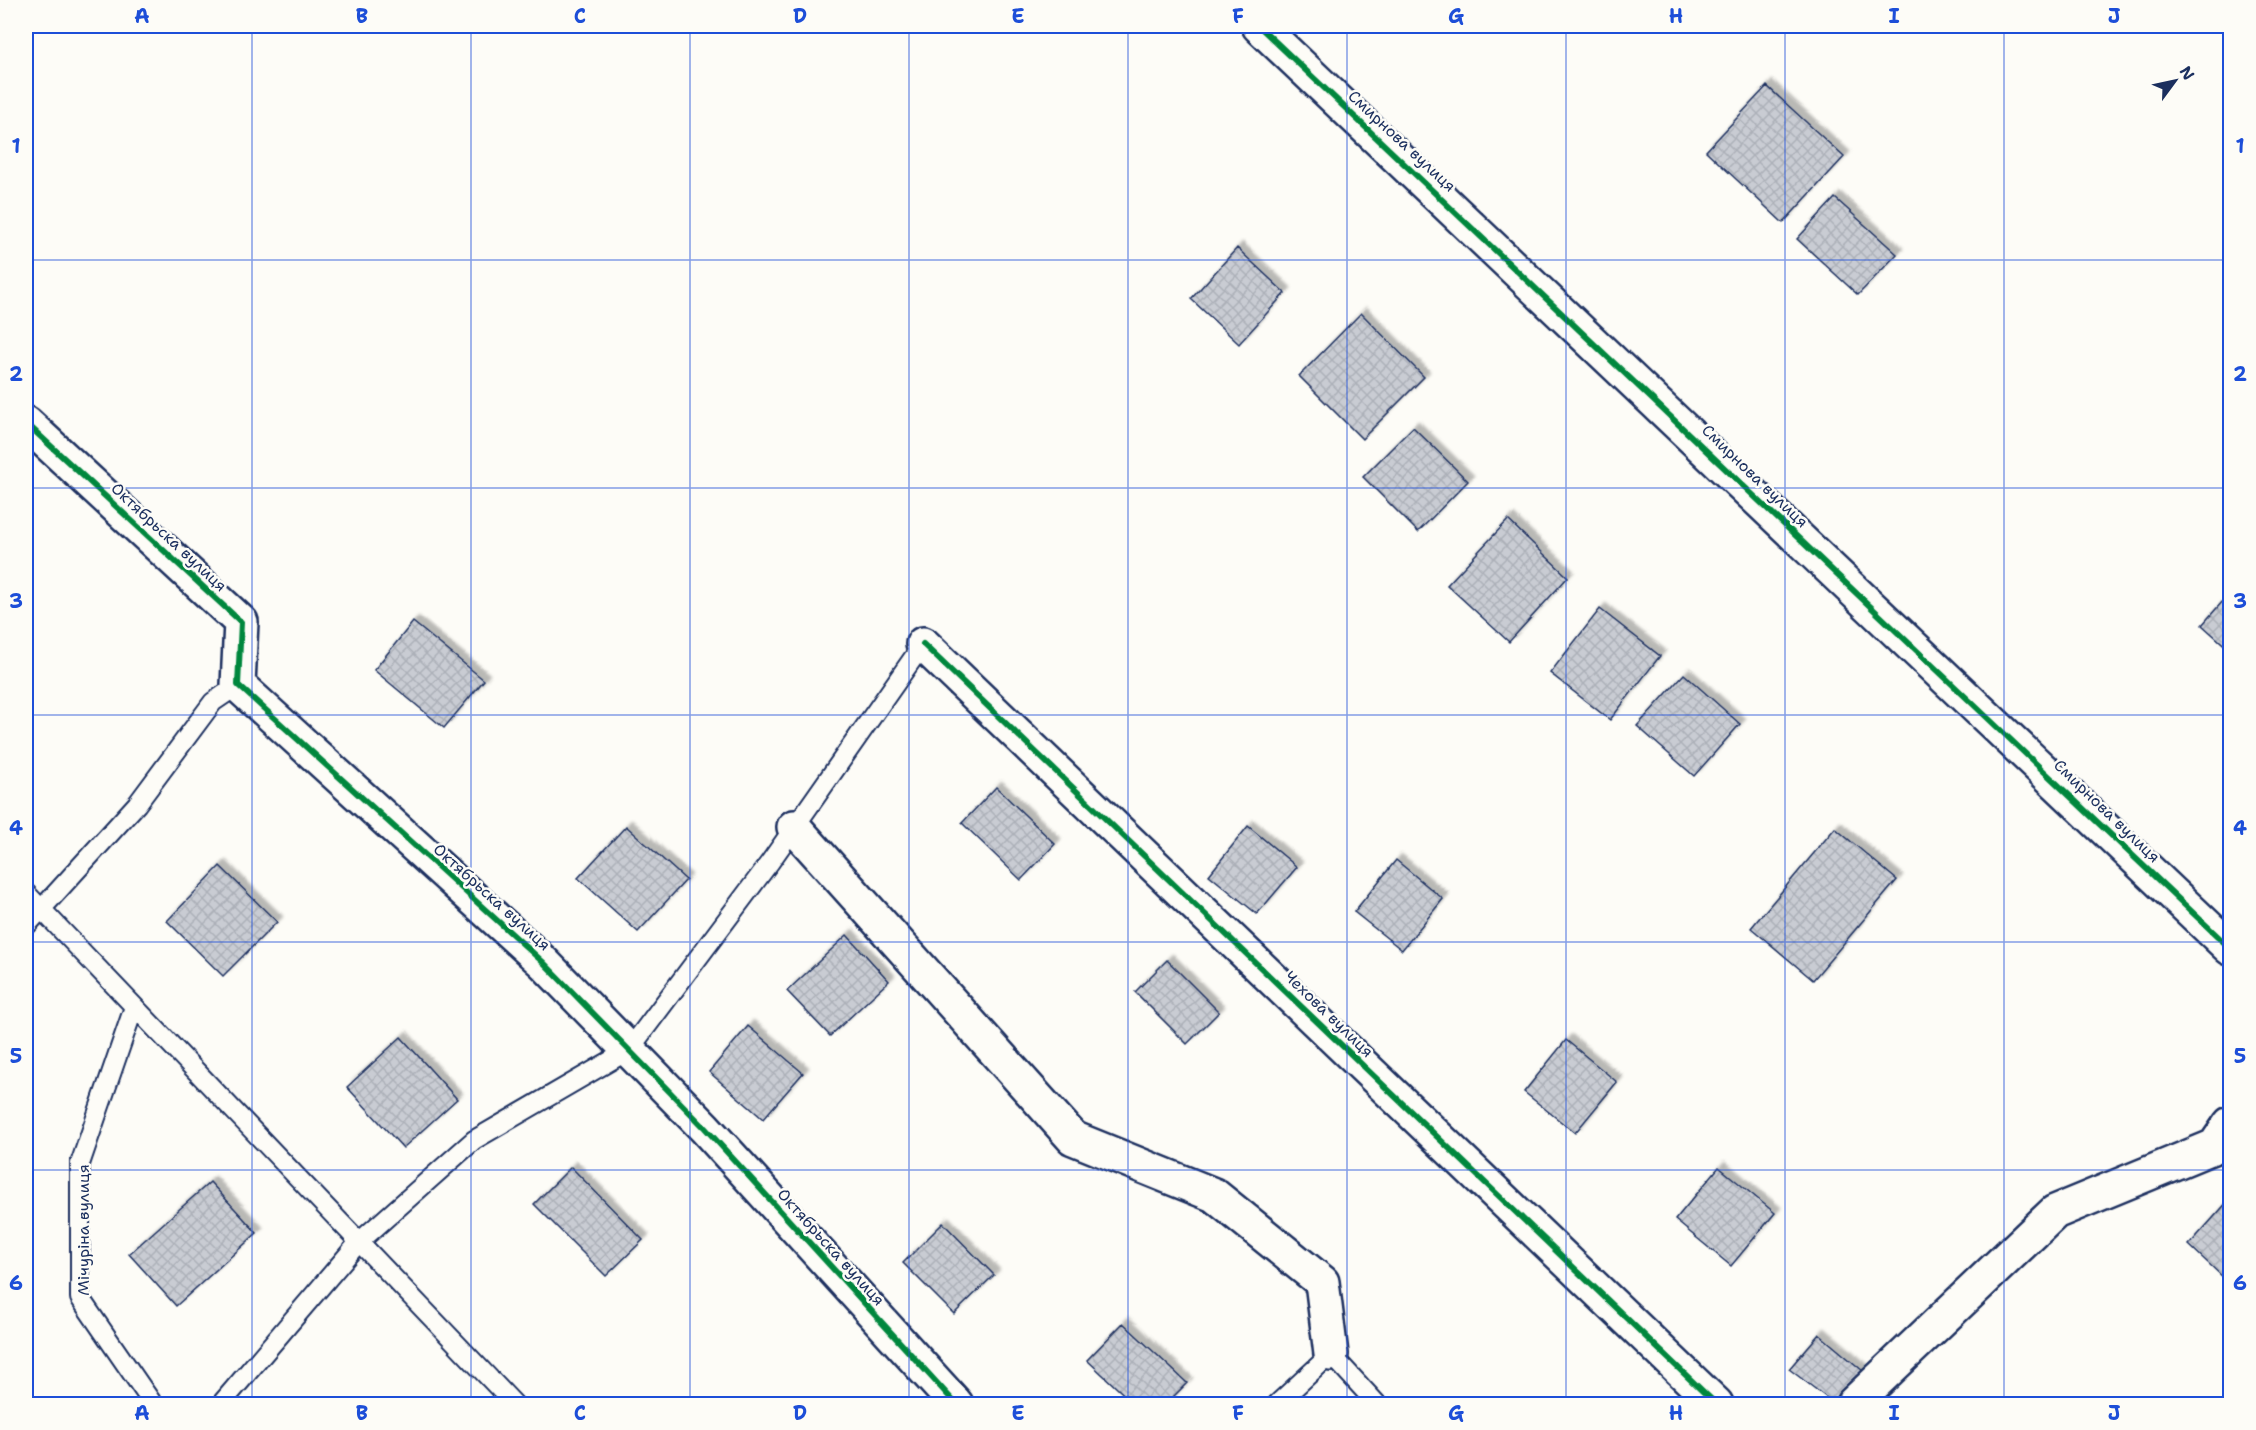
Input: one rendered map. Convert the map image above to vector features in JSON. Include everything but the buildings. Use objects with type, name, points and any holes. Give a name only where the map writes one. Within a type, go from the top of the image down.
[{"type":"street","name":"Смирнова вулиця","points":[[1259,26],[2230,948]]},
{"type":"street","name":"Октябрьска вулиця","points":[[26,423],[241,622],[237,685],[544,963],[705,1128],[956,1404]]},
{"type":"street","name":"Чехова вулиця","points":[[923,644],[1716,1404]]},
{"type":"street","points":[[794,827],[1073,1138],[1214,1195],[1322,1282],[1331,1354]]},
{"type":"street","points":[[1853,1404],[2055,1212],[2215,1146],[2229,1128]]},
{"type":"lane","points":[[221,1404],[359,1242],[474,1140],[629,1050],[794,827],[923,644]]},
{"type":"lane","points":[[26,926],[137,804],[213,702],[237,685]]},
{"type":"lane","points":[[26,893],[514,1404]]},
{"type":"lane","name":"Мічуріна вулиця","points":[[134,1007],[80,1164],[80,1298],[153,1404]]},
{"type":"lane","points":[[1277,1404],[1331,1354],[1377,1404]]},
{"type":"cycle path","points":[[1259,26],[2230,948]]},
{"type":"cycle path","points":[[26,423],[241,622],[238,685],[544,963],[705,1128],[956,1404]]},
{"type":"cycle path","points":[[923,644],[1716,1404]]}]
